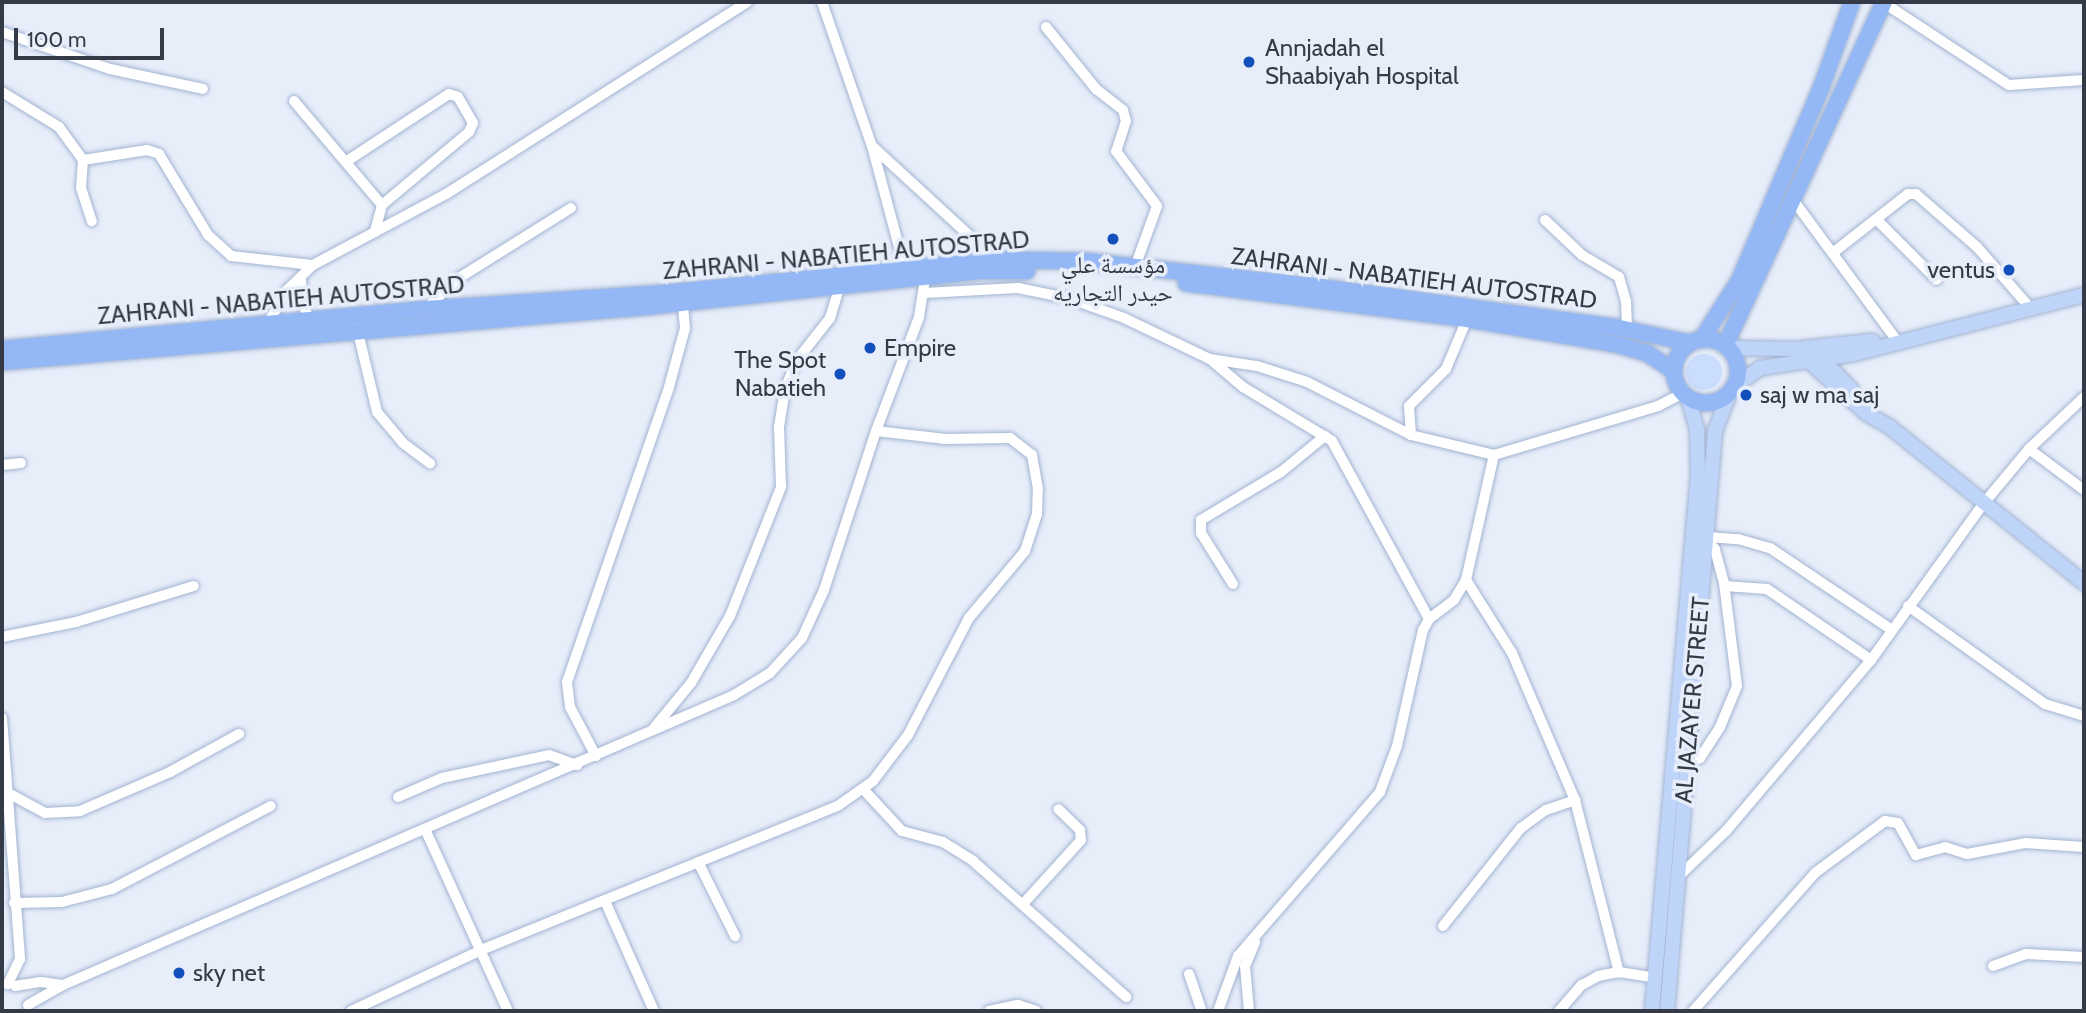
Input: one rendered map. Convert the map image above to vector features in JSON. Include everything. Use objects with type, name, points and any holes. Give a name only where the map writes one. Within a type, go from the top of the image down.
[{"type":"highway","points":[[1726,347],[1736,366],[1732,389],[1710,403],[1685,396],[1674,371],[1676,360],[1696,342],[1744,269],[1852,2]]},
{"type":"highway","points":[[1726,347],[1791,197],[1884,2]]},
{"type":"highway","name":"ZAHRANI - NABATIEH AUTOSTRAD","points":[[2,349],[106,344],[425,309],[665,293],[996,260],[1084,261],[1319,287],[1696,342]]},
{"type":"highway","name":"ZAHRANI - NABATIEH AUTOSTRAD","points":[[136,341],[357,328],[839,288],[925,286],[982,271],[1114,273],[1467,319],[1615,344],[1647,353],[1674,371]]},
{"type":"highway","points":[[1696,342],[1726,347]]},
{"type":"highway","name":"ZAHRANI - NABATIEH AUTOSTRAD","points":[[2,362],[106,344]]},
{"type":"main road","points":[[1726,347],[1796,349],[1896,339],[2084,295]]},
{"type":"main road","points":[[1732,389],[1760,368],[1815,362],[1854,354],[1896,339]]},
{"type":"main road","points":[[1812,347],[1815,362],[1867,414],[1891,428]]},
{"type":"main road","points":[[1796,349],[1847,385],[1891,428],[2084,583]]},
{"type":"main road","points":[[1847,385],[1854,354]]},
{"type":"main road","name":"AL JAZAYER STREET","points":[[1667,1011],[1715,431],[1732,389]]},
{"type":"main road","name":"AL JAZAYER STREET","points":[[1652,1011],[1698,475],[1697,429],[1685,396]]},
{"type":"street","points":[[267,325],[276,304],[313,265],[446,194],[747,2]]},
{"type":"street","points":[[822,2],[872,146],[905,269]]},
{"type":"street","points":[[1884,2],[2009,85],[2083,83]]},
{"type":"street","points":[[1046,27],[1096,89],[1123,110],[1126,121],[1116,151],[1157,206],[1135,267]]},
{"type":"street","points":[[2,32],[110,69],[203,89]]},
{"type":"street","points":[[2,92],[59,127],[83,160],[80,188],[92,221]]},
{"type":"street","points":[[347,162],[449,94],[458,97],[473,128],[382,205],[375,232]]},
{"type":"street","points":[[294,101],[382,205]]},
{"type":"street","points":[[872,146],[996,260]]},
{"type":"street","points":[[83,160],[147,150],[159,153],[218,247],[231,256],[313,265]]},
{"type":"street","points":[[1834,252],[1878,221],[1908,194],[1916,194],[1977,247],[2031,309]]},
{"type":"street","points":[[1791,197],[1896,339]]},
{"type":"street","points":[[425,309],[459,278],[571,208]]},
{"type":"street","points":[[1545,220],[1582,255],[1619,277],[1626,300],[1627,330]]},
{"type":"street","points":[[1878,221],[1937,280]]},
{"type":"street","points":[[301,277],[302,304],[312,321]]},
{"type":"street","points":[[8,984],[28,1008],[62,985],[577,765],[734,695],[770,673],[792,652],[824,590],[925,286],[1018,288],[1071,299],[1125,318],[1209,359],[1243,387],[1325,436],[1338,451],[1429,619]]},
{"type":"street","points":[[653,730],[691,683],[730,617],[781,487],[779,426],[785,389],[797,360],[830,318],[839,288]]},
{"type":"street","points":[[596,756],[570,708],[567,682],[669,387],[683,337],[683,303]]},
{"type":"street","points":[[1411,435],[1409,406],[1446,369],[1467,319]]},
{"type":"street","points":[[357,328],[377,412],[403,443],[430,463]]},
{"type":"street","points":[[1209,359],[1282,372],[1411,435],[1494,455],[1685,396]]},
{"type":"street","points":[[1677,878],[1726,831],[1871,660],[1984,503],[2029,449],[2084,397]]},
{"type":"street","points":[[351,1011],[481,950],[839,805],[864,790],[908,735],[969,618],[1026,551],[1037,514],[1038,489],[1032,455],[1010,438],[945,439],[876,431]]},
{"type":"street","points":[[1233,584],[1201,533],[1201,520],[1281,472],[1325,436]]},
{"type":"street","points":[[2029,449],[2084,490]]},
{"type":"street","points":[[1217,1011],[1232,966],[1380,792],[1397,746],[1419,640],[1429,619],[1454,600],[1466,580],[1494,455]]},
{"type":"street","points":[[2,465],[21,463]]},
{"type":"street","points":[[1686,765],[1698,761],[1720,727],[1737,686],[1725,586],[1717,553],[1707,539]]},
{"type":"street","points":[[1707,539],[1738,539],[1770,548],[1892,630]]},
{"type":"street","points":[[1466,580],[1512,653],[1576,800],[1619,972]]},
{"type":"street","points":[[2,637],[76,622],[194,586]]},
{"type":"street","points":[[1725,586],[1767,589],[1871,660]]},
{"type":"street","points":[[1908,606],[2045,704],[2084,716]]},
{"type":"street","points":[[2,718],[20,959],[8,984]]},
{"type":"street","points":[[8,793],[44,813],[80,811],[170,772],[239,734]]},
{"type":"street","points":[[398,797],[442,778],[550,755],[577,765]]},
{"type":"street","points":[[864,790],[902,831],[951,845],[1023,904],[1126,997]]},
{"type":"street","points":[[1443,926],[1521,828],[1546,810],[1576,800]]},
{"type":"street","points":[[14,903],[62,902],[112,890],[271,806]]},
{"type":"street","points":[[1023,904],[1081,840],[1080,830],[1058,809]]},
{"type":"street","points":[[1693,1011],[1815,873],[1885,821],[1898,823],[1916,855],[1945,847],[1967,854],[2025,843],[2084,847]]},
{"type":"street","points":[[425,829],[508,1011]]},
{"type":"street","points":[[698,862],[734,936]]},
{"type":"street","points":[[605,901],[654,1011]]},
{"type":"street","points":[[1250,1011],[1245,965],[1261,930]]},
{"type":"street","points":[[1993,966],[2026,954],[2084,957]]},
{"type":"street","points":[[1559,1011],[1590,980],[1619,972],[1655,978]]},
{"type":"street","points":[[1189,974],[1202,1011]]},
{"type":"street","points":[[8,984],[41,982],[62,985]]},
{"type":"street","points":[[989,1011],[1018,1005],[1036,1011]]},
{"type":"shaded area","points":[[1704,354],[1717,359],[1722,372],[1717,385],[1704,390],[1691,385],[1686,372],[1691,359]]},
{"type":"place","name":"Annjadah el Shaabiyah Hospital","points":[[1249,62]]},
{"type":"place","name":"مؤسسة علي حيدر التجاريه","points":[[1113,239]]},
{"type":"place","name":"ventus","points":[[2009,270]]},
{"type":"place","name":"Empire","points":[[870,348]]},
{"type":"place","name":"The Spot Nabatieh","points":[[840,374]]},
{"type":"place","name":"saj w ma saj","points":[[1746,395]]},
{"type":"place","name":"sky net","points":[[179,973]]}]
